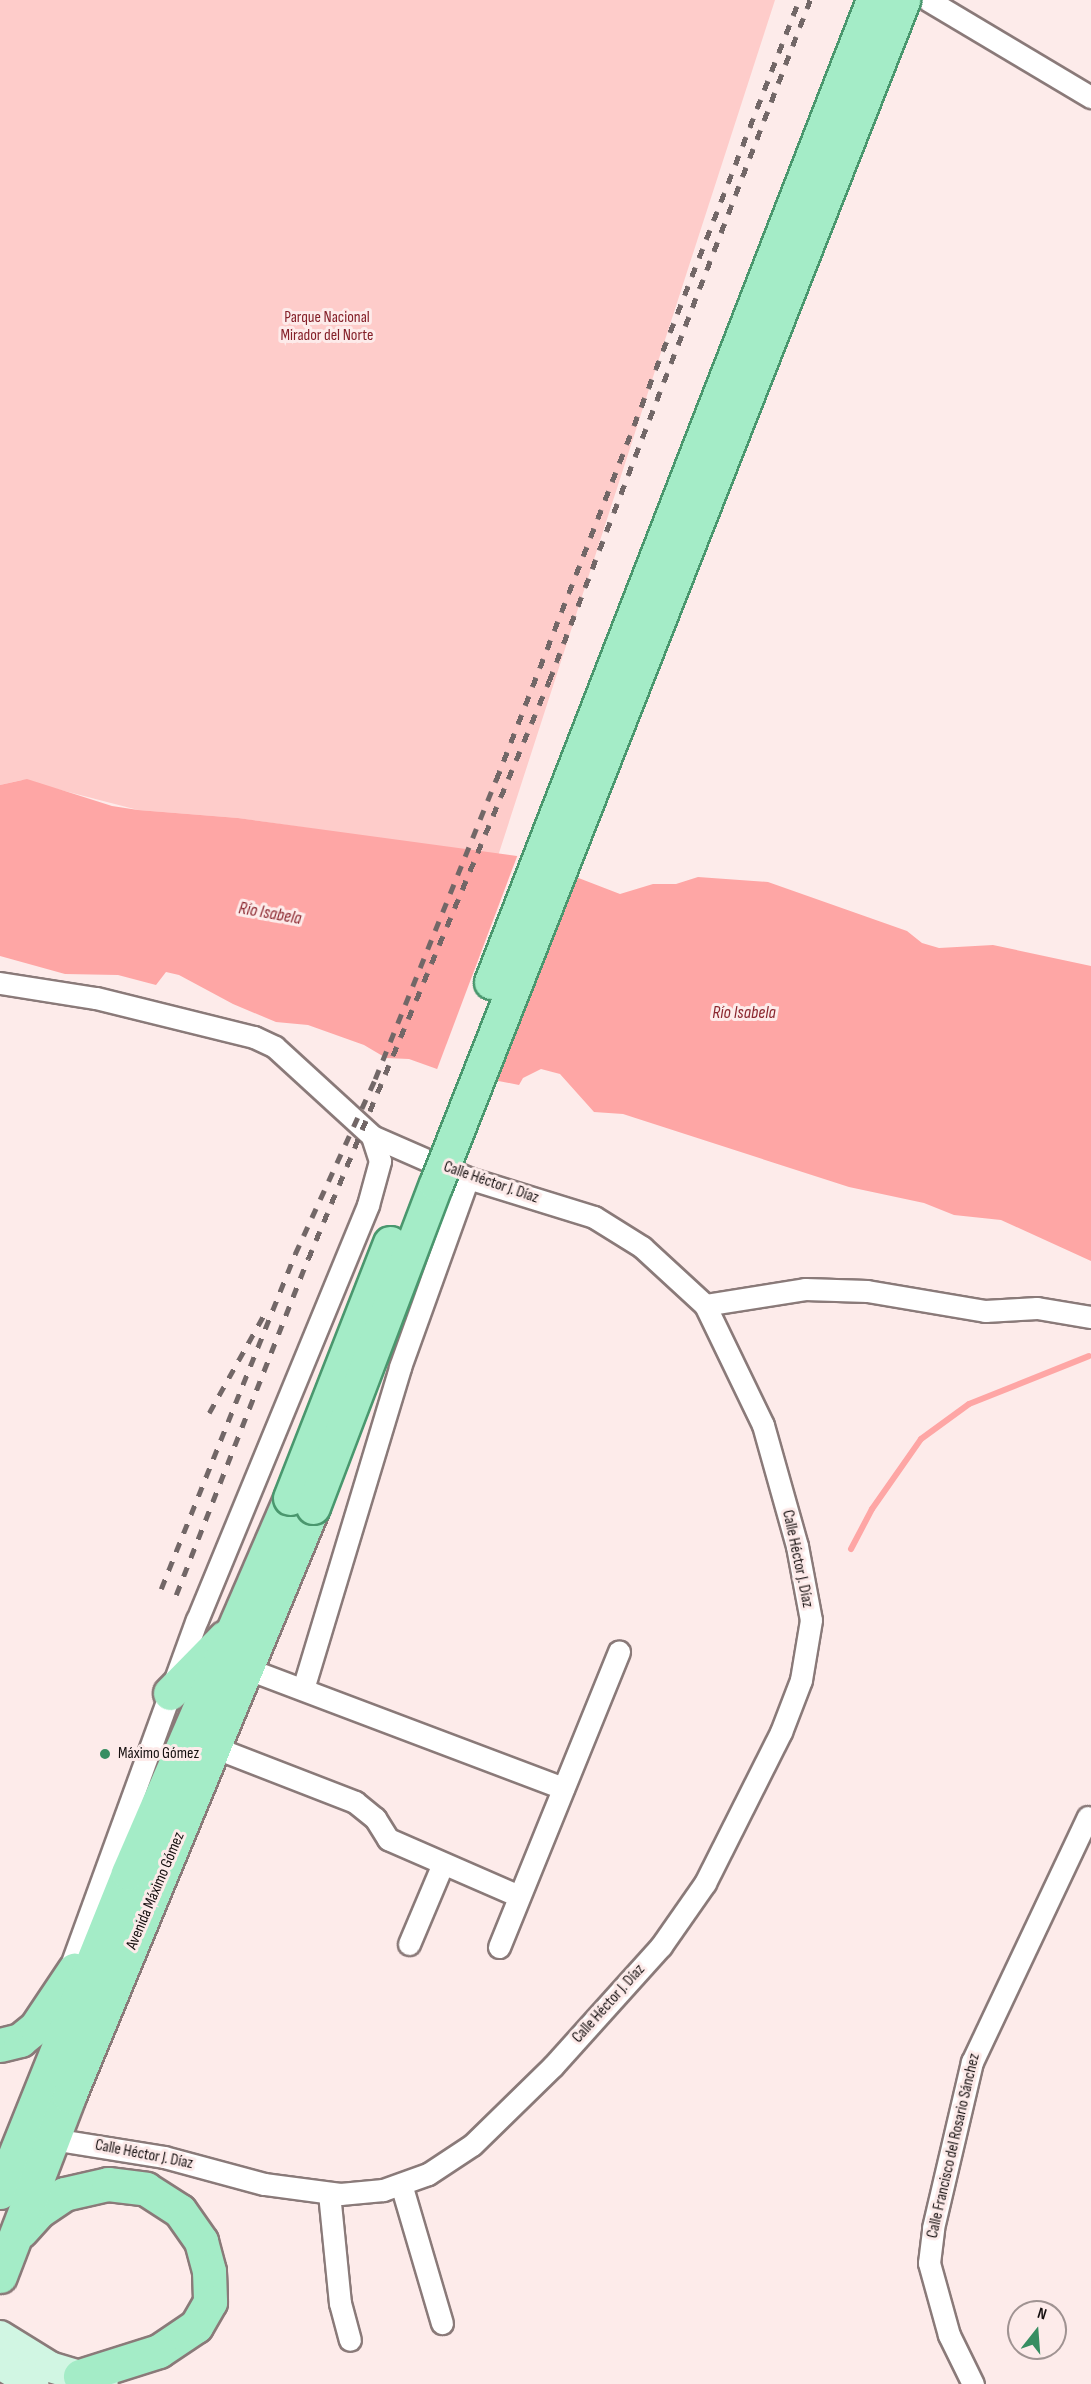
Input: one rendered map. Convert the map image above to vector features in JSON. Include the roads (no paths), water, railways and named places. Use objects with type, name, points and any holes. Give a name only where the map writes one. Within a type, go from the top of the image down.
[{"type":"main road","points":[[302,1503],[873,0]]},
{"type":"main road","points":[[302,1503],[436,1184],[903,0]]},
{"type":"main road","name":"Avenida Máximo Gómez","points":[[0,2192],[34,2100],[239,1623],[302,1503]]},
{"type":"main road","name":"Avenida Máximo Gómez","points":[[0,2276],[52,2139],[248,1669],[302,1503]]},
{"type":"main road","points":[[170,1693],[239,1623]]},
{"type":"main road","points":[[0,2045],[20,2040],[36,2027],[65,1982],[111,1920]]},
{"type":"main road","points":[[0,2117],[6,2129],[0,2177]]},
{"type":"main road","points":[[0,2364],[68,2378],[159,2351],[196,2326],[210,2302],[209,2271],[201,2241],[180,2211],[146,2189],[108,2184],[64,2194],[39,2211],[14,2239]]},
{"type":"main road","points":[[0,2336],[68,2378]]},
{"type":"street","points":[[928,0],[1091,97]]},
{"type":"street","name":"Calle Héctor J. Díaz","points":[[0,983],[96,998],[254,1037],[275,1047],[372,1136],[468,1178],[594,1217],[642,1247],[705,1305],[764,1425],[797,1546],[811,1620],[801,1680],[781,1732],[721,1854],[661,1946],[553,2066],[472,2145],[428,2174],[401,2184],[383,2190],[329,2193],[264,2184],[164,2157],[52,2139]]},
{"type":"street","points":[[65,1982],[170,1693],[368,1205],[381,1161],[372,1136]]},
{"type":"street","points":[[303,1689],[400,1367],[468,1178]]},
{"type":"street","points":[[705,1305],[804,1289],[867,1291],[985,1311],[1037,1308],[1091,1317]]},
{"type":"street","points":[[499,1947],[619,1651]]},
{"type":"street","points":[[248,1669],[563,1788]]},
{"type":"street","points":[[216,1748],[355,1802],[375,1818],[388,1839],[442,1866],[519,1896]]},
{"type":"street","name":"Calle Francisco del Rosario Sánchez","points":[[973,2384],[949,2335],[929,2263],[933,2228],[972,2061],[1002,1992],[1088,1817]]},
{"type":"street","points":[[409,1944],[442,1866]]},
{"type":"street","points":[[401,2184],[442,2323]]},
{"type":"street","points":[[329,2193],[340,2303],[350,2340]]},
{"type":"water","name":"Río Isabela","points":[[27,779],[112,806],[238,818],[524,857],[620,894],[653,884],[676,884],[698,877],[768,882],[907,931],[922,943],[939,948],[993,945],[1091,966],[1091,1261],[1001,1220],[954,1215],[924,1203],[849,1187],[623,1114],[594,1112],[560,1074],[541,1069],[523,1078],[519,1085],[437,1069],[409,1059],[386,1058],[364,1045],[308,1025],[276,1022],[233,1004],[179,975],[166,972],[156,985],[118,975],[65,974],[0,956],[0,785]]},
{"type":"waterway","points":[[851,1549],[872,1509],[921,1439],[969,1404],[1089,1356]]},
{"type":"railway","points":[[161,1589],[295,1254],[375,1079],[496,780],[799,0]]},
{"type":"railway","points":[[176,1595],[308,1259],[549,681],[810,0]]},
{"type":"railway","points":[[209,1413],[265,1313]]},
{"type":"place","name":"Máximo Gómez","points":[[105,1754]]},
{"type":"park label","name":"Parque Nacional Mirador del Norte","points":[[327,327]]}]
